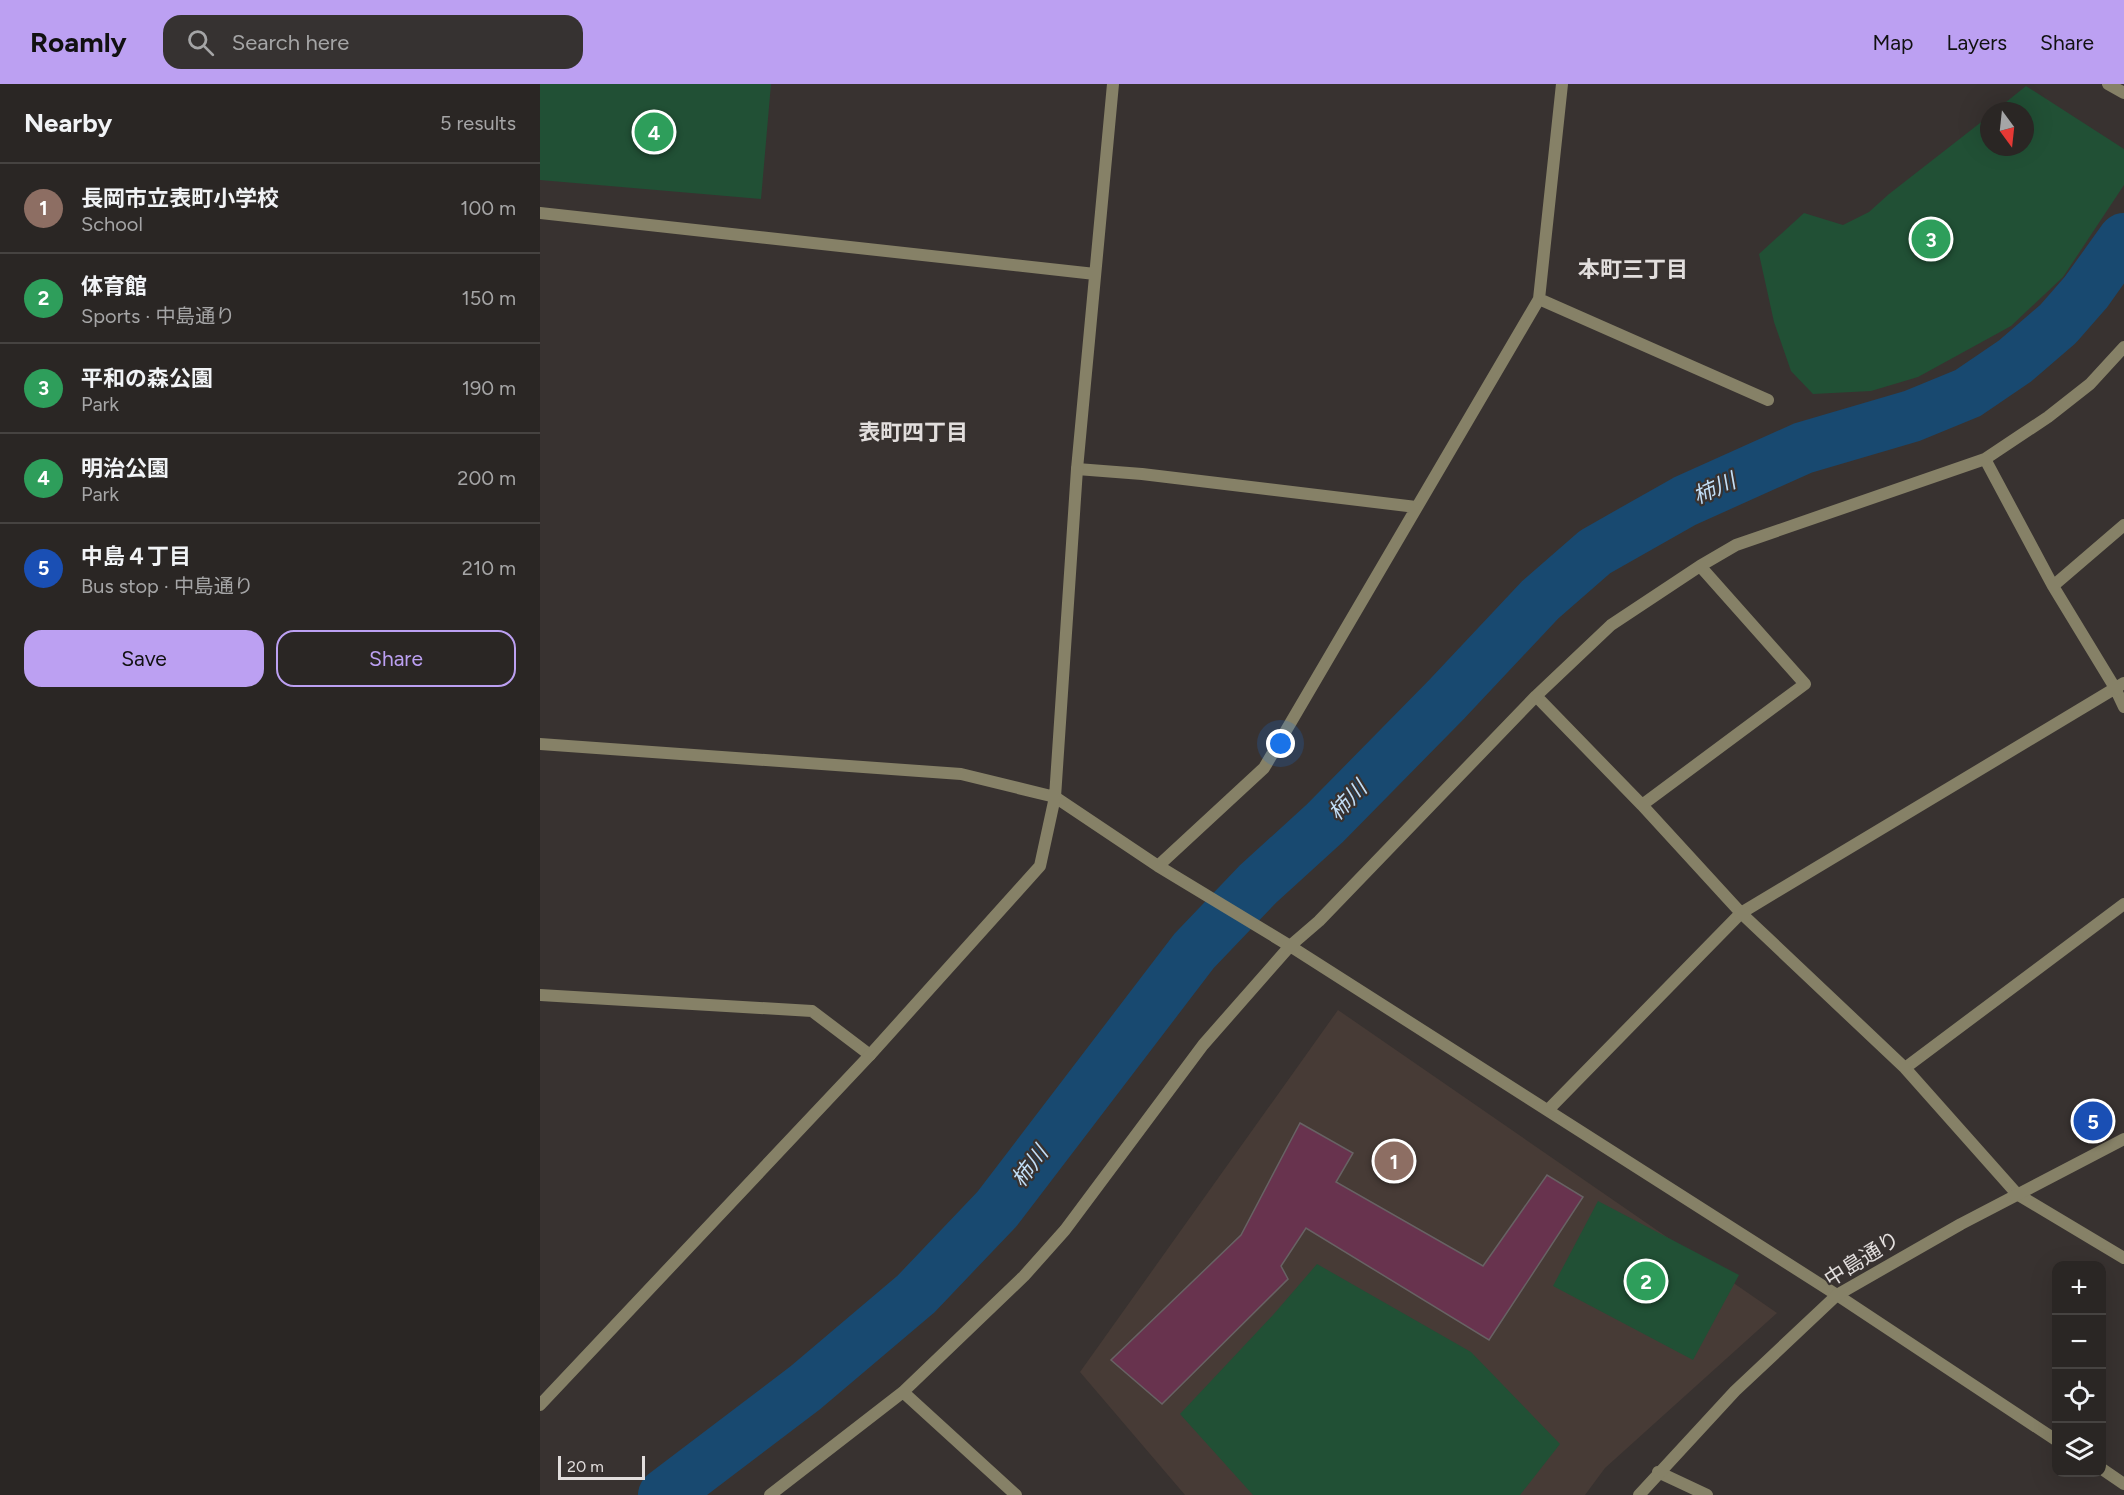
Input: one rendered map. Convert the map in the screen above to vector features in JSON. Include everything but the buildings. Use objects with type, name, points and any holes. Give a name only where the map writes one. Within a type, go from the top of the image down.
[{"type":"street","points":[[540,1405],[870,1055],[1040,867],[1055,797],[1077,469],[1113,84]]},
{"type":"street","points":[[1158,866],[1264,768],[1539,299],[1562,84]]},
{"type":"street","points":[[2108,84],[2124,93]]},
{"type":"street","points":[[540,213],[1095,274]]},
{"type":"street","points":[[1539,299],[1768,400]]},
{"type":"street","points":[[770,1495],[903,1392],[1024,1276],[1058,1238],[1203,1045],[1290,946],[1319,921],[1536,696],[1611,625],[1736,545],[1985,459],[2048,417],[2090,384],[2124,347]]},
{"type":"street","points":[[1985,459],[2053,586],[2119,686],[2124,707]]},
{"type":"street","points":[[1077,469],[1142,474],[1416,507]]},
{"type":"street","points":[[2053,586],[2124,525]]},
{"type":"street","points":[[1642,805],[1805,684],[1700,566]]},
{"type":"street","points":[[1548,1110],[1741,914],[2119,686]]},
{"type":"street","points":[[1536,696],[1642,805],[1741,914],[1905,1068],[2017,1194],[2124,1258]]},
{"type":"street","points":[[540,744],[961,774],[1055,797],[1158,866],[1265,930],[1837,1294],[2052,1437]]},
{"type":"street","points":[[1905,1068],[2124,904]]},
{"type":"street","points":[[540,995],[812,1011],[870,1055]]},
{"type":"street","name":"中島通り","points":[[1639,1495],[1735,1391],[1837,1294],[1961,1224],[2124,1139]]},
{"type":"street","points":[[903,1392],[1016,1495]]},
{"type":"street","points":[[1658,1472],[1707,1495]]},
{"type":"street","points":[[2106,1472],[2124,1484]]},
{"type":"shaded area","points":[[1338,1010],[1777,1313],[1605,1468],[1585,1495],[1185,1495],[1080,1372]]},
{"type":"green space","points":[[540,84],[771,84],[761,199],[540,180]]},
{"type":"green space","points":[[2026,86],[2124,149],[2124,185],[2063,277],[2011,326],[1918,377],[1871,391],[1813,394],[1791,371],[1774,322],[1759,254],[1804,213],[1843,225],[1869,212],[1980,123],[1980,156],[2034,156],[2034,102],[2006,102]]},
{"type":"green space","points":[[1598,1201],[1739,1275],[1693,1360],[1553,1286]]},
{"type":"green space","points":[[1317,1264],[1471,1352],[1560,1444],[1520,1495],[1253,1495],[1180,1414],[1273,1315]]},
{"type":"waterway","name":"柿川","points":[[664,1495],[805,1388],[916,1294],[997,1209],[1194,951],[1258,884],[1325,823],[1540,600],[1595,552],[1685,501],[1803,448],[1912,416],[1968,393],[2015,361],[2058,324],[2086,292],[2124,239]]},
{"type":"place","name":"明治公園","points":[[654,132]]},
{"type":"place","name":"平和の森公園","points":[[1931,239]]},
{"type":"place","name":"中島４丁目","points":[[2093,1121]]},
{"type":"place","name":"長岡市立表町小学校","points":[[1394,1161]]},
{"type":"place","name":"体育館","points":[[1646,1281]]},
{"type":"district","name":"本町三丁目","points":[[1633,269]]},
{"type":"district","name":"表町四丁目","points":[[913,432]]}]
